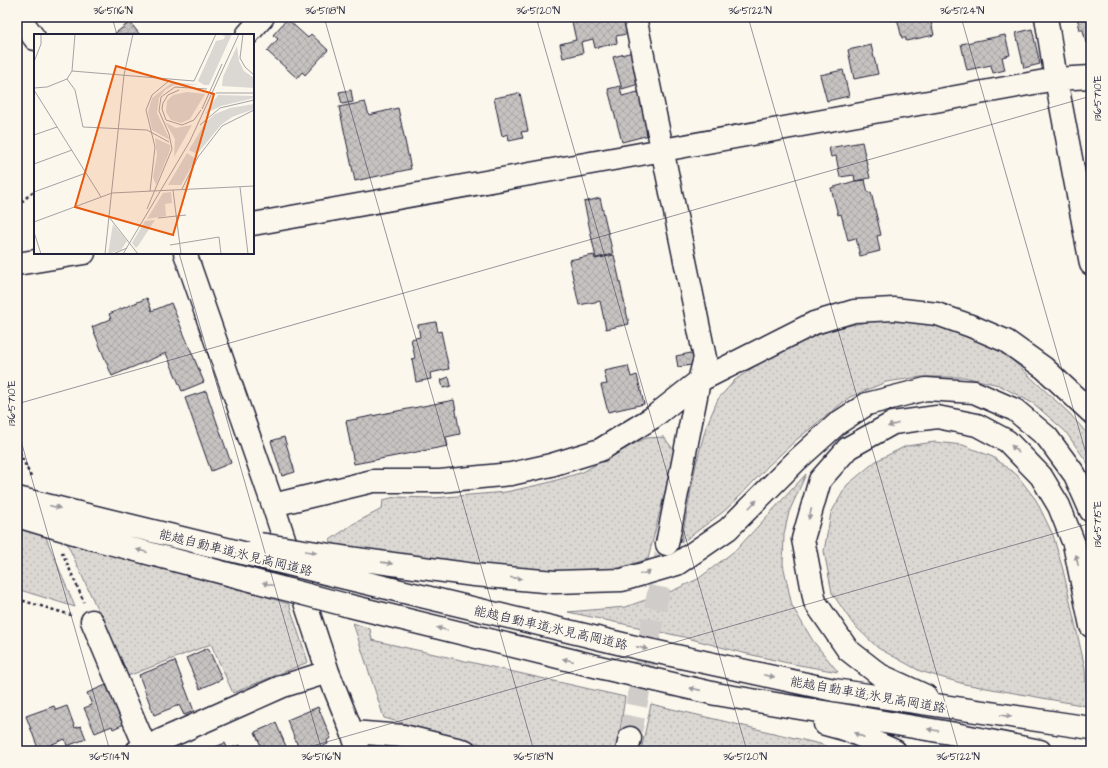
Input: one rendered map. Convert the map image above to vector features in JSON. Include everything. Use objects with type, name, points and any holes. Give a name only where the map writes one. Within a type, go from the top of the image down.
[{"type":"main road","points":[[19,17],[34,38]]},
{"type":"main road","points":[[248,34],[263,17]]},
{"type":"main road","points":[[635,17],[705,358],[699,381],[667,544]]},
{"type":"main road","points":[[1046,17],[1056,79],[1091,264]]},
{"type":"main road","points":[[254,224],[1056,79],[1091,77]]},
{"type":"main road","points":[[17,264],[78,254]]},
{"type":"main road","points":[[185,254],[273,505],[328,672],[355,741],[403,736],[464,751]]},
{"type":"main road","points":[[273,505],[373,481],[440,481],[511,474],[551,465],[600,450],[652,418],[699,381],[814,323],[854,310],[894,309],[937,314],[971,326],[1006,341],[1044,368],[1091,412]]},
{"type":"main road","points":[[347,568],[474,575],[555,582],[622,580],[677,564],[728,529],[797,460],[838,423],[867,404],[926,389],[974,392],[1015,410],[1047,437],[1075,475],[1091,511]]},
{"type":"main road","points":[[968,710],[920,694],[880,675],[848,650],[815,602],[803,539],[820,480],[848,448],[893,424],[937,417],[977,425],[1007,441],[1041,476],[1059,506],[1074,544],[1091,626]]},
{"type":"main road","name":"能越自動車道;氷見高岡道路","points":[[25,491],[107,520],[347,568],[647,649],[834,690],[1091,728]]},
{"type":"main road","name":"能越自動車道;氷見高岡道路","points":[[17,516],[94,539],[346,606],[592,666],[716,694],[950,733],[1040,751]]},
{"type":"main road","points":[[92,621],[143,750],[283,686],[328,672]]},
{"type":"main road","points":[[716,694],[847,730],[895,751]]},
{"type":"path","points":[[17,206],[34,191]]},
{"type":"path","points":[[17,447],[25,491]]},
{"type":"path","points":[[61,550],[92,621]]},
{"type":"path","points":[[17,599],[92,621]]},
{"type":"shaded area","points":[[911,319],[950,328],[978,338],[1010,358],[1070,414],[1091,438],[1091,471],[1087,462],[1065,431],[1034,404],[999,385],[964,377],[921,377],[886,382],[850,397],[796,440],[723,512],[681,543],[696,464],[706,427],[718,399],[735,380],[761,362],[797,342],[838,328],[871,321]]},
{"type":"shaded area","points":[[664,437],[675,452],[648,559],[610,571],[517,572],[331,545],[330,540],[353,524],[382,509],[383,500],[395,497],[433,498],[506,492],[547,483],[583,472],[646,438]]},
{"type":"shaded area","points":[[935,442],[963,445],[993,457],[1017,475],[1036,500],[1053,535],[1063,570],[1085,668],[1087,706],[964,684],[920,671],[878,648],[853,624],[832,593],[824,551],[831,513],[847,485],[876,461],[906,446]]},
{"type":"shaded area","points":[[806,474],[789,512],[784,534],[783,564],[792,606],[813,641],[838,672],[788,663],[739,652],[684,637],[568,612],[625,607],[672,591],[698,579],[737,549]]},
{"type":"shaded area","points":[[17,528],[45,535],[75,607],[17,589]]},
{"type":"shaded area","points":[[66,541],[210,579],[289,604],[308,662],[233,693],[211,644],[128,676]]},
{"type":"shaded area","points":[[353,623],[370,629],[372,640],[625,697],[617,751],[507,751],[384,718]]},
{"type":"shaded area","points":[[651,704],[820,744],[839,751],[641,751]]},
{"type":"building","points":[[571,17],[628,17],[632,33],[616,36],[617,43],[595,48],[593,39],[581,42],[583,53],[563,58],[560,44],[576,40]]},
{"type":"building","points":[[930,17],[934,35],[906,41],[906,38],[902,38],[897,18]]},
{"type":"building","points":[[1077,17],[1091,17],[1091,42],[1086,43],[1083,30],[1080,30]]},
{"type":"building","points":[[287,19],[308,38],[311,34],[328,50],[305,75],[302,72],[297,78],[267,51],[278,39],[273,35]]},
{"type":"building","points":[[130,22],[139,34],[114,34]]},
{"type":"building","points":[[1032,29],[1040,64],[1024,68],[1016,33]]},
{"type":"building","points":[[1005,35],[1010,55],[1002,57],[1005,70],[993,73],[991,65],[967,70],[961,44]]},
{"type":"building","points":[[871,45],[878,74],[854,79],[848,50]]},
{"type":"building","points":[[633,52],[642,83],[622,89],[613,57]]},
{"type":"building","points":[[843,70],[849,96],[827,101],[820,75]]},
{"type":"building","points":[[620,86],[622,96],[642,91],[653,134],[622,142],[608,89]]},
{"type":"building","points":[[351,90],[353,102],[342,104],[339,92]]},
{"type":"building","points":[[520,93],[528,131],[521,132],[523,138],[509,141],[508,134],[502,136],[494,98]]},
{"type":"building","points":[[365,102],[369,115],[398,108],[411,169],[355,181],[339,107]]},
{"type":"building","points":[[862,142],[870,178],[855,181],[854,175],[840,177],[836,156],[831,157],[829,148]]},
{"type":"building","points":[[865,180],[868,193],[871,192],[881,235],[877,236],[880,251],[860,256],[856,238],[848,240],[841,214],[838,215],[831,188],[855,181]]},
{"type":"building","points":[[600,198],[613,254],[596,258],[584,202]]},
{"type":"building","points":[[594,255],[595,259],[614,255],[629,324],[606,329],[600,301],[579,305],[569,260]]},
{"type":"building","points":[[147,298],[152,311],[171,303],[204,382],[182,391],[166,353],[112,376],[92,327],[111,319],[109,314]]},
{"type":"building","points":[[436,322],[438,332],[441,331],[449,369],[430,373],[431,379],[416,382],[412,359],[415,358],[411,339],[420,337],[418,325]]},
{"type":"building","points":[[696,352],[698,364],[678,367],[676,356]]},
{"type":"building","points":[[628,366],[631,377],[637,375],[644,404],[608,412],[601,385],[607,384],[604,371]]},
{"type":"building","points":[[449,377],[451,386],[443,388],[441,380]]},
{"type":"building","points":[[206,391],[231,463],[211,471],[185,398]]},
{"type":"building","points":[[454,400],[460,434],[446,437],[448,446],[354,464],[346,421]]},
{"type":"building","points":[[284,437],[295,472],[282,476],[271,441]]},
{"type":"building","points":[[208,648],[222,679],[200,689],[186,658]]},
{"type":"building","points":[[175,661],[194,711],[184,715],[179,705],[154,715],[139,675]]},
{"type":"building","points":[[106,685],[124,724],[113,729],[112,726],[95,733],[84,708],[92,705],[87,693]]},
{"type":"building","points":[[54,706],[56,710],[67,706],[75,728],[81,726],[86,739],[67,746],[65,739],[50,745],[52,751],[39,751],[26,716]]},
{"type":"building","points":[[318,707],[331,738],[327,740],[328,744],[311,751],[307,748],[300,751],[287,720]]},
{"type":"building","points":[[276,723],[288,751],[263,751],[255,732]]},
{"type":"building","points":[[17,737],[23,751],[17,751]]},
{"type":"building","points":[[225,743],[228,749],[240,745],[242,751],[208,750]]},
{"type":"tunnel","points":[[630,738],[666,552]]}]
